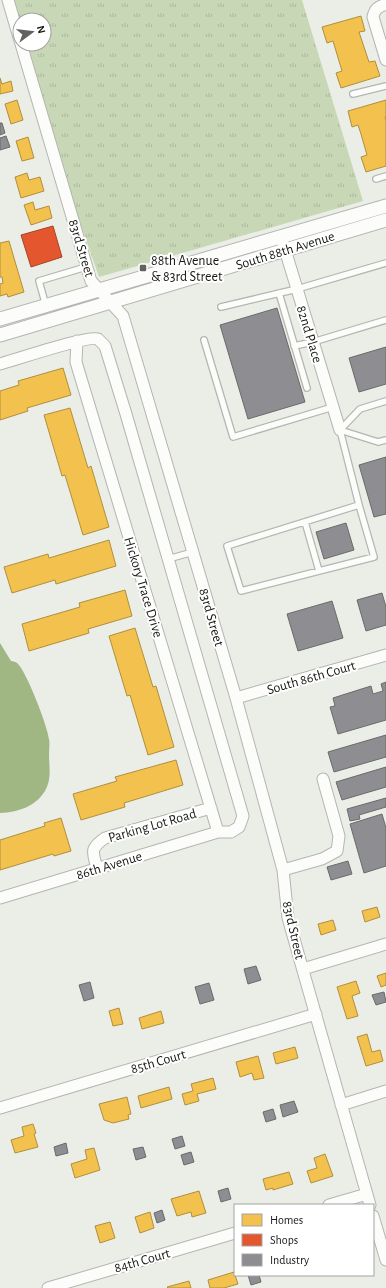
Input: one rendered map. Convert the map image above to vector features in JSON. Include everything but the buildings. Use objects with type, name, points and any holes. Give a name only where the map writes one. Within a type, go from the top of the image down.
[{"type":"street","name":"83rd Street","points":[[8,0],[12,14]]},
{"type":"street","points":[[379,4],[374,11],[373,17],[386,60]]},
{"type":"street","name":"83rd Street","points":[[23,52],[91,281],[123,316],[236,698],[283,870],[288,918],[370,1204]]},
{"type":"street","name":"South 88th Avenue","points":[[0,319],[386,206]]},
{"type":"street","name":"South 88th Avenue","points":[[0,335],[386,220]]},
{"type":"street","name":"82nd Place","points":[[281,237],[340,430]]},
{"type":"street","points":[[0,364],[78,341],[98,339],[105,346],[168,560]]},
{"type":"street","name":"Hickory Trace Drive","points":[[78,341],[76,362],[218,832]]},
{"type":"street","name":"86th Avenue","points":[[0,898],[218,832],[230,832],[239,827],[243,816],[168,560]]},
{"type":"street","name":"South 86th Court","points":[[236,698],[386,655]]},
{"type":"street","points":[[283,870],[322,858],[337,851],[339,836],[323,779]]},
{"type":"street","name":"Parking Lot Road","points":[[97,869],[93,852],[96,844],[105,838],[211,808]]},
{"type":"street","points":[[303,969],[386,944]]},
{"type":"street","name":"85th Court","points":[[0,1108],[316,1014]]},
{"type":"street","points":[[341,1105],[386,1091]]},
{"type":"street","points":[[332,1204],[367,1194]]},
{"type":"street","points":[[374,1218],[382,1236],[386,1260]]},
{"type":"street","name":"84th Court","points":[[48,1288],[234,1233]]},
{"type":"lane","points":[[353,94],[386,86]]},
{"type":"lane","points":[[376,179],[386,176]]},
{"type":"lane","points":[[221,307],[297,289],[386,263]]},
{"type":"lane","points":[[46,306],[39,281],[86,267]]},
{"type":"lane","points":[[279,293],[306,388]]},
{"type":"lane","points":[[294,346],[313,342],[386,320]]},
{"type":"lane","points":[[204,340],[233,437],[332,407]]},
{"type":"lane","points":[[340,430],[360,409],[386,401]]},
{"type":"lane","points":[[340,430],[378,442],[386,440]]},
{"type":"lane","points":[[340,430],[374,557],[241,591],[227,546],[359,505]]},
{"type":"lane","points":[[305,522],[319,571]]},
{"type":"lane","points":[[168,560],[193,552]]},
{"type":"green space","points":[[14,0],[302,0],[363,201],[99,277],[77,214],[29,52],[52,52],[52,12],[18,12]]},
{"type":"shaded area","points":[[0,643],[11,661],[17,663],[26,676],[41,712],[48,733],[50,773],[49,782],[45,791],[31,805],[20,810],[0,813]]},
{"type":"place","name":"88th Avenue & 83rd Street","points":[[143,268]]}]
